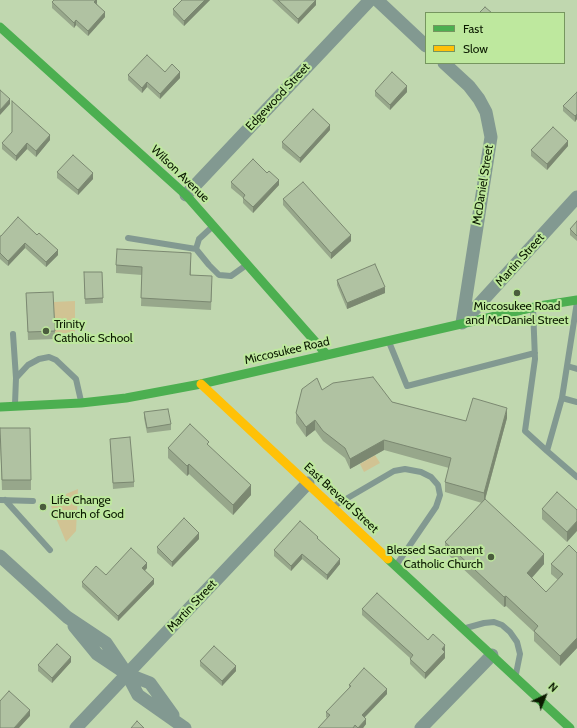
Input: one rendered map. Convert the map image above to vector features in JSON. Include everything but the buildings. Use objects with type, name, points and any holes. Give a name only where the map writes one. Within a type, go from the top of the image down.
[{"type":"street","name":"Edgewood Street","points":[[186,194],[370,0]]},
{"type":"street","points":[[377,0],[425,45]]},
{"type":"street","name":"Wilson Avenue","points":[[0,27],[186,194],[327,355]]},
{"type":"street","name":"McDaniel Street","points":[[445,64],[469,86],[479,99],[486,112],[491,137],[462,323]]},
{"type":"street","name":"Martin Street","points":[[462,323],[577,197]]},
{"type":"street","name":"Miccosukee Road","points":[[0,407],[81,403],[126,398],[201,384],[533,307],[577,300]]},
{"type":"street","name":"East Brevard Street","points":[[201,384],[570,728]]},
{"type":"street","name":"Martin Street","points":[[76,728],[308,483]]},
{"type":"street","points":[[0,556],[67,617],[97,654],[127,674],[138,695],[183,726]]},
{"type":"street","points":[[421,728],[492,655]]},
{"type":"lane","points":[[196,249],[199,239],[213,225]]},
{"type":"lane","points":[[128,238],[196,249],[219,275],[231,276],[247,264]]},
{"type":"lane","points":[[547,452],[562,398],[577,300]]},
{"type":"lane","points":[[533,307],[535,353],[525,431],[577,477]]},
{"type":"lane","points":[[13,334],[16,378],[14,406]]},
{"type":"lane","points":[[388,340],[406,386],[535,353]]},
{"type":"lane","points":[[16,378],[28,366],[39,359],[49,357],[56,360],[76,379],[81,403]]},
{"type":"lane","points":[[567,366],[577,369]]},
{"type":"lane","points":[[562,398],[577,402]]},
{"type":"lane","points":[[333,507],[394,471],[405,469],[421,472],[431,477],[438,485],[440,495],[436,507],[396,566]]},
{"type":"lane","points":[[3,500],[33,501]]},
{"type":"lane","points":[[3,500],[50,550]]},
{"type":"lane","points":[[463,628],[494,622],[502,625],[510,632],[517,642],[520,654],[516,678]]},
{"type":"shaded area","points":[[75,301],[75,333],[55,333],[53,302]]},
{"type":"shaded area","points":[[375,455],[380,463],[364,472],[360,464]]},
{"type":"shaded area","points":[[78,489],[76,531],[66,542],[51,506],[65,502],[66,494]]},
{"type":"traffic: fast","points":[[0,27],[186,195],[327,355]]},
{"type":"traffic: fast","points":[[0,407],[81,403],[126,398],[201,384],[539,306],[577,300]]},
{"type":"traffic: fast","points":[[388,559],[570,728]]},
{"type":"traffic: slow","points":[[201,384],[388,559]]},
{"type":"place","name":"Miccosukee Road and McDaniel Street","points":[[517,293]]},
{"type":"place","name":"Trinity Catholic School","points":[[46,331]]},
{"type":"place","name":"Life Change Church of God","points":[[43,507]]},
{"type":"place","name":"Blessed Sacrament Catholic Church","points":[[491,557]]}]
